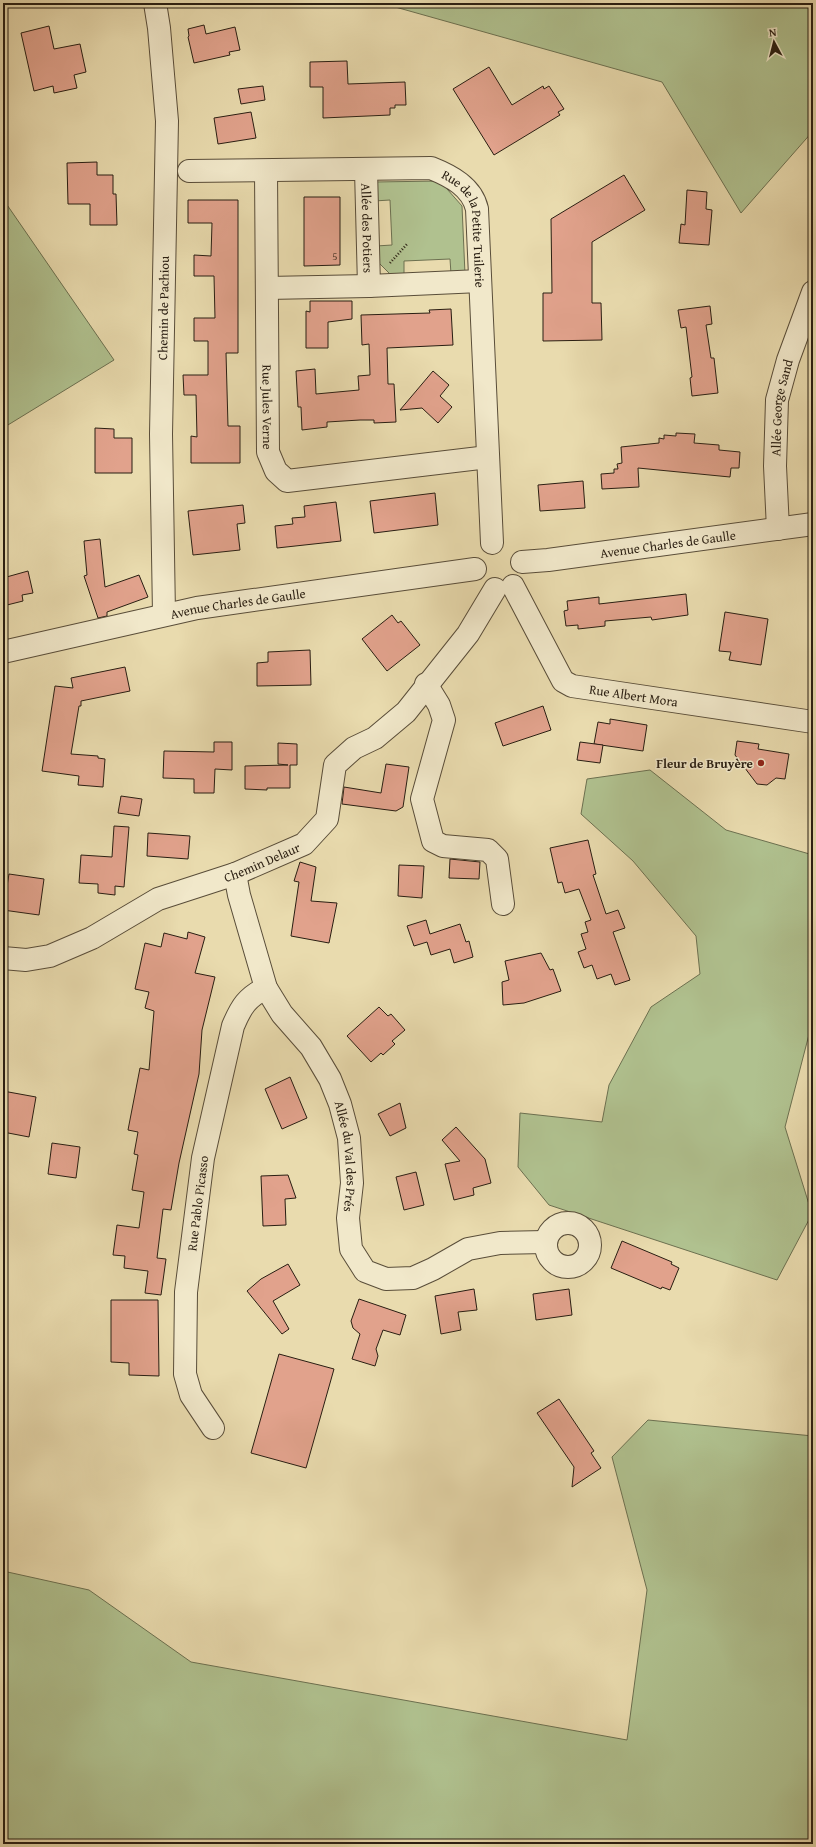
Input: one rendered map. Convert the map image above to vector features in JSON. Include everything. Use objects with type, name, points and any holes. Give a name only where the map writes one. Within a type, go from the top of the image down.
[{"type":"street","name":"Chemin de Pachiou","points":[[154,3],[159,28],[167,120],[161,434],[164,614]]},
{"type":"street","name":"Rue de la Petite Tuilerie","points":[[189,171],[431,168],[457,180],[475,199],[492,543]]},
{"type":"street","name":"Allée des Potiers","points":[[366,170],[369,286]]},
{"type":"street","name":"Rue Jules Verne","points":[[266,171],[268,452],[276,470],[286,481],[488,458]]},
{"type":"street","name":"Allée des Potiers","points":[[267,288],[369,286],[480,281]]},
{"type":"street","name":"Allée George Sand","points":[[778,529],[775,466],[777,400],[788,360],[813,292]]},
{"type":"street","name":"Avenue Charles de Gaulle","points":[[522,562],[548,560],[813,524]]},
{"type":"street","points":[[492,543],[505,543],[512,546],[517,550],[522,562],[522,571],[519,579],[504,588],[482,583],[475,569],[476,558],[482,549],[492,543]]},
{"type":"street","name":"Avenue Charles de Gaulle","points":[[3,652],[164,614],[197,608],[475,569]]},
{"type":"street","name":"Chemin Delaur","points":[[3,958],[26,960],[50,956],[92,938],[158,899],[235,874],[304,844],[328,819],[335,765],[354,748],[375,738],[406,712],[426,684],[504,588]]},
{"type":"street","name":"Rue Albert Mora","points":[[504,588],[563,681],[572,686],[813,722]]},
{"type":"street","points":[[426,684],[439,705],[444,720],[422,798],[433,841],[443,846],[488,850],[497,860],[503,904]]},
{"type":"street","name":"Allée du Val des Prés","points":[[235,874],[238,895],[266,988],[282,1014],[311,1047],[330,1080],[340,1104],[349,1138],[352,1183],[348,1218],[351,1249],[365,1271],[386,1279],[413,1278],[468,1250],[500,1243],[545,1242]]},
{"type":"street","name":"Rue Pablo Picasso","points":[[213,1428],[191,1395],[185,1374],[186,1292],[203,1158],[233,1026],[240,1008],[255,993],[266,988]]},
{"type":"green space","points":[[381,3],[813,3],[813,131],[741,213],[662,82]]},
{"type":"green space","points":[[440,181],[462,206],[465,274],[451,274],[450,259],[404,261],[404,275],[390,274],[377,261],[376,246],[392,245],[390,200],[374,201],[374,182]]},
{"type":"green space","points":[[3,199],[114,360],[3,428]]},
{"type":"green space","points":[[650,770],[726,830],[813,855],[813,1019],[785,1127],[812,1214],[777,1280],[549,1205],[518,1167],[520,1113],[602,1122],[609,1085],[651,1007],[700,974],[696,936],[633,861],[581,814],[587,779]]},
{"type":"green space","points":[[648,1420],[813,1436],[813,1844],[3,1844],[3,1571],[89,1590],[191,1662],[627,1740],[647,1590],[612,1457]]},
{"type":"building","points":[[204,25],[206,34],[235,27],[240,50],[229,52],[230,55],[194,63],[188,37],[188,29]]},
{"type":"building","points":[[49,26],[54,49],[80,44],[86,72],[74,75],[77,88],[54,93],[53,86],[34,91],[21,33]]},
{"type":"building","points":[[347,61],[348,84],[405,82],[406,105],[395,105],[395,108],[390,108],[390,115],[323,118],[323,87],[310,87],[310,62]]},
{"type":"building","points":[[489,67],[512,105],[543,86],[544,89],[549,86],[564,109],[558,112],[560,115],[494,155],[453,89]]},
{"type":"building","points":[[263,86],[265,100],[241,104],[238,89]]},
{"type":"building","points":[[251,112],[256,138],[218,144],[214,118]]},
{"type":"building","points":[[97,162],[97,175],[113,175],[113,194],[116,194],[117,225],[90,225],[90,204],[68,204],[67,163]]},
{"type":"building","points":[[624,175],[645,210],[592,242],[592,303],[601,303],[602,340],[543,341],[543,293],[552,293],[551,219]]},
{"type":"building","points":[[687,190],[707,192],[706,209],[712,210],[709,245],[679,243],[681,224],[685,225]]},
{"type":"building","points":[[304,197],[340,197],[340,265],[304,266]]},
{"type":"building","points":[[188,200],[238,200],[238,353],[226,353],[228,426],[240,426],[240,463],[191,463],[191,436],[197,437],[196,395],[184,395],[183,375],[208,375],[208,341],[194,341],[194,318],[215,318],[214,276],[194,276],[194,255],[211,256],[212,223],[188,223]]},
{"type":"building","points":[[310,301],[352,301],[352,319],[328,322],[328,348],[306,348],[306,311],[310,312]]},
{"type":"building","points":[[710,306],[712,324],[706,325],[711,358],[714,358],[718,393],[692,396],[690,378],[692,377],[686,327],[681,328],[678,310]]},
{"type":"building","points":[[451,309],[453,345],[387,348],[388,384],[394,384],[396,422],[374,423],[374,420],[360,420],[327,422],[327,427],[302,430],[301,407],[298,407],[296,371],[315,369],[316,394],[359,390],[358,376],[370,375],[369,344],[362,345],[361,315],[430,313],[429,310]]},
{"type":"building","points":[[433,371],[449,385],[440,396],[452,407],[438,423],[422,408],[400,410]]},
{"type":"building","points":[[95,428],[114,429],[114,438],[132,438],[132,473],[95,473]]},
{"type":"building","points":[[676,433],[695,434],[694,443],[719,445],[719,450],[740,452],[739,468],[731,468],[730,477],[638,468],[639,487],[602,489],[601,474],[614,473],[614,469],[618,469],[617,464],[622,463],[621,447],[659,443],[659,438],[664,439],[664,435],[676,436]]},
{"type":"building","points":[[583,481],[585,508],[540,511],[538,485]]},
{"type":"building","points":[[435,493],[438,525],[374,533],[370,501]]},
{"type":"building","points":[[336,502],[341,541],[277,548],[275,526],[293,524],[292,518],[305,517],[304,506]]},
{"type":"building","points":[[243,505],[245,523],[237,524],[240,550],[193,555],[188,511]]},
{"type":"building","points":[[100,539],[105,587],[139,575],[148,597],[107,612],[107,616],[98,618],[84,576],[87,575],[84,541]]},
{"type":"building","points":[[28,571],[33,593],[22,595],[23,601],[3,606],[3,578]]},
{"type":"building","points":[[686,594],[688,615],[652,620],[651,617],[605,621],[605,626],[578,629],[578,625],[566,626],[564,611],[568,610],[567,601],[599,597],[599,604]]},
{"type":"building","points":[[725,612],[768,619],[761,665],[729,660],[731,652],[719,651]]},
{"type":"building","points":[[392,615],[398,623],[401,621],[420,645],[387,671],[362,639]]},
{"type":"building","points":[[310,650],[311,685],[257,686],[257,663],[268,662],[268,652]]},
{"type":"building","points":[[125,667],[130,691],[81,701],[81,706],[79,706],[71,754],[98,756],[98,758],[105,759],[103,787],[78,785],[79,776],[42,771],[55,686],[73,688],[71,678]]},
{"type":"building","points":[[543,706],[551,730],[503,746],[495,723]]},
{"type":"building","points":[[610,719],[647,725],[643,751],[594,744],[598,722],[610,724]]},
{"type":"building","name":"Fleur de Bruyère","points":[[737,741],[759,744],[758,749],[789,754],[785,779],[776,778],[767,785],[757,784],[735,755]]},
{"type":"building","points":[[214,742],[232,742],[232,770],[215,769],[214,793],[194,793],[194,779],[163,778],[164,751],[214,752]]},
{"type":"building","points":[[580,742],[603,745],[600,763],[577,760]]},
{"type":"building","points":[[278,743],[297,744],[297,765],[290,765],[290,788],[267,788],[267,790],[245,789],[245,766],[288,765],[278,764]]},
{"type":"building","points":[[386,764],[409,767],[403,807],[396,811],[342,804],[344,787],[381,793]]},
{"type":"building","points":[[121,796],[142,799],[139,816],[118,813]]},
{"type":"building","points":[[114,826],[129,827],[124,887],[115,886],[115,895],[98,893],[98,884],[79,883],[81,855],[112,857]]},
{"type":"building","points":[[148,833],[190,836],[188,859],[147,856]]},
{"type":"building","points":[[588,840],[596,874],[593,875],[606,914],[618,910],[625,928],[613,932],[630,980],[615,985],[611,974],[597,979],[592,965],[584,968],[578,952],[586,949],[581,934],[588,932],[585,922],[591,920],[579,889],[565,893],[562,882],[558,883],[550,848]]},
{"type":"building","points":[[450,859],[480,862],[479,879],[449,878]]},
{"type":"building","points":[[300,862],[316,867],[311,901],[337,903],[329,943],[291,936],[299,882],[294,881]]},
{"type":"building","points":[[399,865],[424,866],[422,898],[398,896]]},
{"type":"building","points":[[9,874],[44,879],[39,915],[3,910]]},
{"type":"building","points":[[426,920],[430,934],[460,924],[466,942],[469,941],[473,957],[454,963],[450,949],[431,955],[427,942],[414,946],[407,926]]},
{"type":"building","points":[[188,932],[205,937],[195,973],[215,977],[202,1030],[199,1074],[179,1163],[171,1210],[163,1209],[157,1258],[166,1259],[161,1295],[145,1293],[148,1271],[124,1268],[125,1256],[113,1255],[117,1225],[139,1228],[144,1192],[132,1190],[138,1155],[134,1154],[138,1132],[128,1130],[140,1068],[149,1070],[154,1011],[145,1008],[149,992],[135,989],[145,943],[161,947],[164,933],[187,939]]},
{"type":"building","points":[[541,953],[550,970],[553,969],[561,991],[524,1003],[503,1005],[502,982],[509,980],[505,961]]},
{"type":"building","points":[[379,1007],[388,1016],[391,1014],[405,1030],[392,1041],[395,1044],[383,1055],[381,1053],[371,1062],[347,1036]]},
{"type":"building","points":[[290,1077],[307,1118],[282,1129],[265,1089]]},
{"type":"building","points":[[3,1091],[36,1097],[29,1137],[3,1132]]},
{"type":"building","points":[[400,1103],[406,1128],[390,1136],[378,1114]]},
{"type":"building","points":[[456,1127],[485,1159],[491,1183],[473,1188],[474,1195],[454,1200],[445,1164],[460,1161],[442,1140]]},
{"type":"building","points":[[52,1143],[80,1147],[76,1178],[48,1174]]},
{"type":"building","points":[[416,1172],[424,1205],[404,1210],[396,1177]]},
{"type":"building","points":[[288,1175],[296,1198],[285,1199],[286,1225],[263,1226],[261,1176]]},
{"type":"building","points":[[622,1241],[672,1262],[671,1264],[679,1268],[670,1290],[662,1287],[661,1289],[611,1268]]},
{"type":"building","points":[[288,1264],[300,1285],[273,1301],[289,1329],[282,1334],[247,1291],[261,1279]]},
{"type":"building","points":[[474,1289],[477,1310],[458,1312],[461,1330],[441,1334],[435,1296]]},
{"type":"building","points":[[569,1289],[572,1315],[536,1320],[533,1294]]},
{"type":"building","points":[[359,1299],[406,1315],[400,1335],[383,1330],[376,1349],[378,1356],[375,1366],[352,1359],[360,1334],[353,1328],[351,1321]]},
{"type":"building","points":[[111,1300],[158,1300],[159,1376],[129,1375],[129,1363],[111,1362]]},
{"type":"building","points":[[279,1354],[334,1369],[306,1468],[251,1453]]},
{"type":"building","points":[[559,1399],[594,1451],[591,1453],[601,1468],[572,1487],[574,1467],[537,1413]]},
{"type":"place","name":"Fleur de Bruyère","points":[[761,763]]}]
